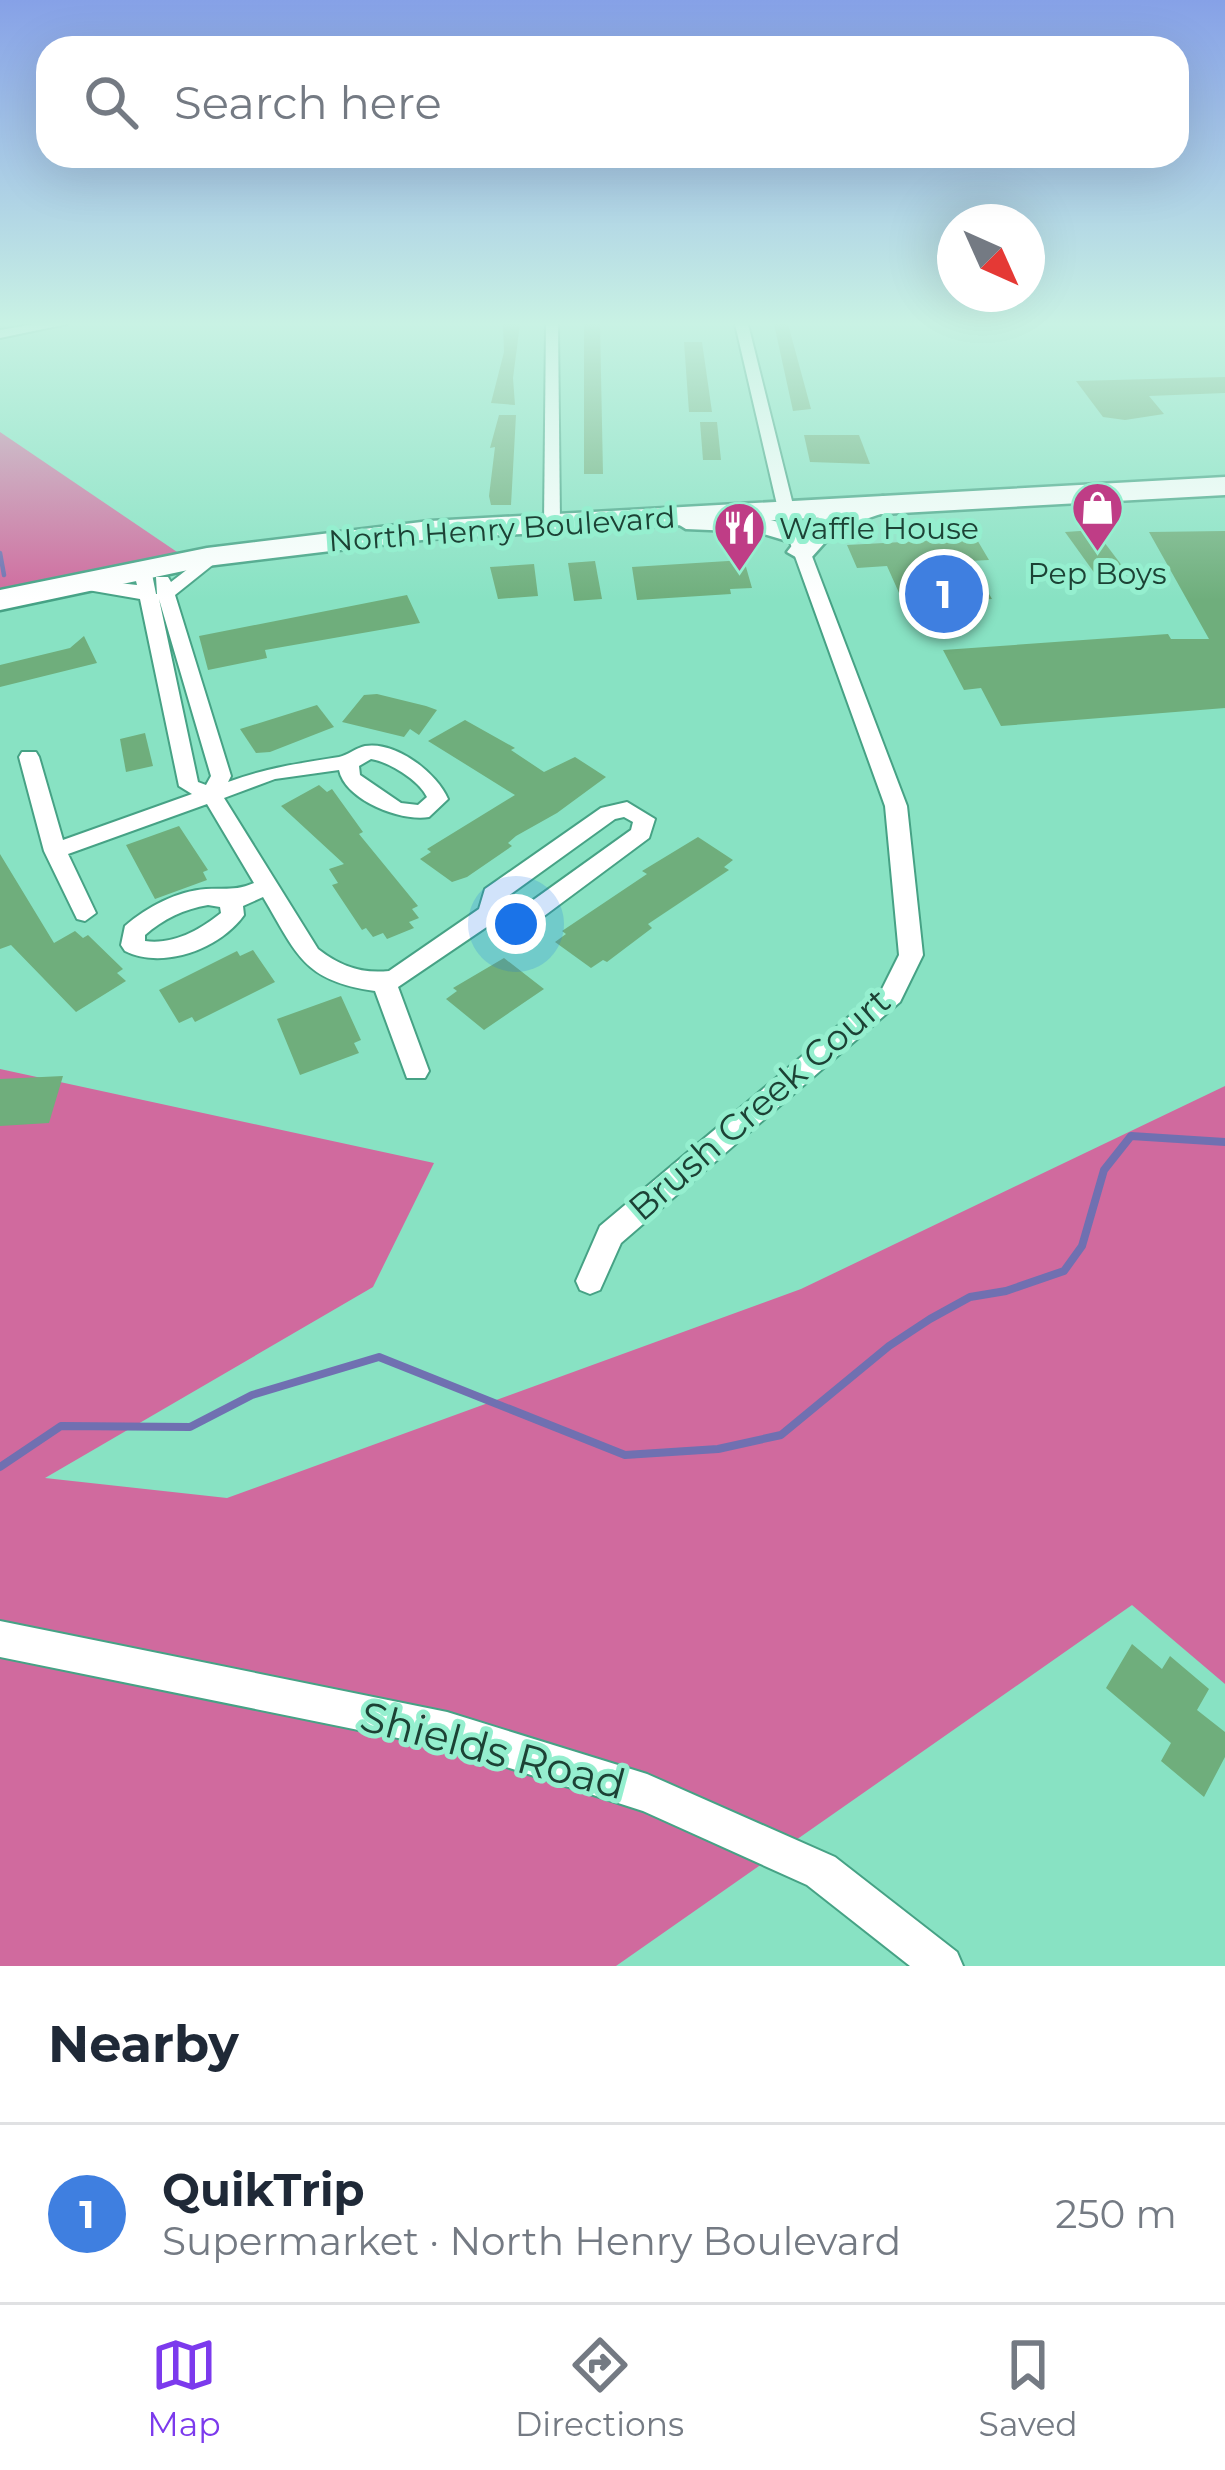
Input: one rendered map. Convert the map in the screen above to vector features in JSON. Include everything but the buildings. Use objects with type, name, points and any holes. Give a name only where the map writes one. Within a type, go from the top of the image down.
[{"type":"highway","name":"North Henry Boulevard","points":[[0,600],[73,584],[157,590],[218,555],[344,538],[608,521],[794,532],[883,504],[1225,486]]},
{"type":"main road","points":[[794,532],[883,504]]},
{"type":"street","points":[[552,416],[552,523]]},
{"type":"street","name":"Brush Creek Court","points":[[590,1281],[610,1235],[891,995],[911,955],[896,806],[794,532],[764,416]]},
{"type":"street","points":[[157,590],[158,655],[189,786],[211,794],[322,967],[351,979],[384,982],[406,974],[490,913]]},
{"type":"street","points":[[157,590],[221,776],[211,794]]},
{"type":"street","points":[[29,757],[55,850],[85,913]]},
{"type":"street","points":[[55,850],[298,766],[348,763]]},
{"type":"street","points":[[627,809],[641,815],[643,831],[524,919],[505,921],[490,913],[491,896],[612,811],[627,809]]},
{"type":"street","points":[[568,841],[600,863]]},
{"type":"street","points":[[232,902],[267,886]]},
{"type":"street","points":[[384,982],[416,1071]]},
{"type":"street","name":"Shields Road","points":[[0,1639],[446,1730],[647,1793],[821,1871],[943,1966]]},
{"type":"shaded area","points":[[0,432],[183,556],[0,595]]},
{"type":"shaded area","points":[[0,1069],[434,1163],[373,1287],[45,1478],[227,1498],[801,1289],[1225,1086],[1225,1684],[1132,1605],[616,1966],[0,1966]]},
{"type":"waterway","points":[[0,553],[4,575]]},
{"type":"waterway","points":[[0,1467],[61,1426],[190,1427],[252,1395],[379,1357],[625,1455],[718,1449],[781,1435],[889,1346],[930,1319],[970,1297],[1006,1291],[1064,1271],[1082,1246],[1104,1170],[1131,1136],[1225,1142]]},
{"type":"place","name":"Pep Boys","points":[[1097,554]]},
{"type":"place","name":"Waffle House","points":[[740,574]]},
{"type":"place","name":"QuikTrip","points":[[944,594]]}]
